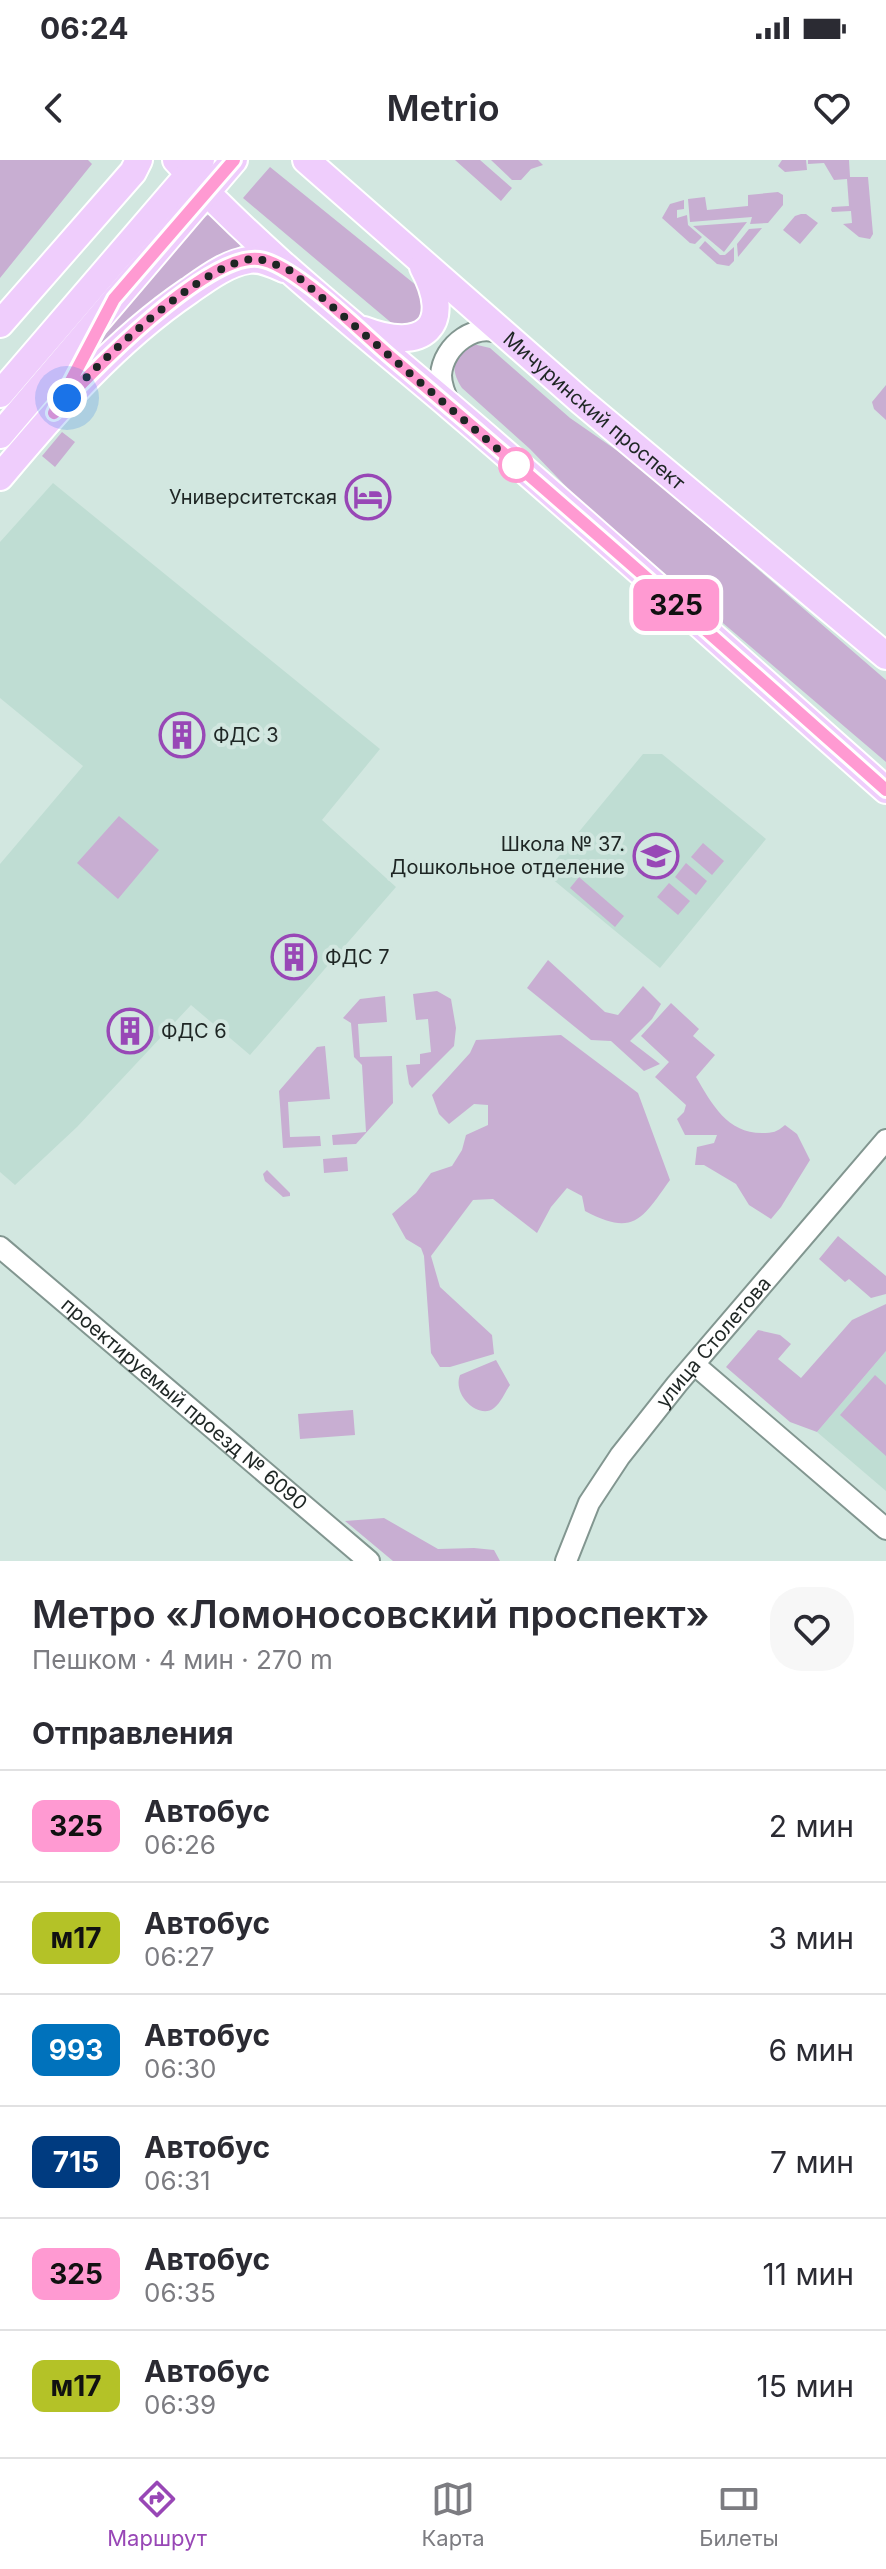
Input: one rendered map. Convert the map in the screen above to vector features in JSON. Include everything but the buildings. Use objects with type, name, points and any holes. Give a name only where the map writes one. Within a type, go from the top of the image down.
[{"type":"main road","points":[[0,324],[133,172],[139,160]]},
{"type":"main road","points":[[0,394],[193,172],[234,160]]},
{"type":"main road","name":"Мичуринский проспект","points":[[306,160],[581,401],[886,656]]},
{"type":"main road","points":[[329,160],[332,173],[342,190]]},
{"type":"main road","points":[[193,172],[291,271],[450,406],[886,790]]},
{"type":"main road","points":[[54,413],[114,299],[193,172]]},
{"type":"main road","points":[[353,325],[375,334],[404,340],[415,338],[431,327],[436,319],[437,304],[433,287],[418,258]]},
{"type":"main road","points":[[0,477],[99,364],[164,308],[212,276],[245,260],[259,259],[291,271]]},
{"type":"main road","points":[[0,435],[114,299]]},
{"type":"street","points":[[450,406],[441,373],[445,358],[454,345],[467,335],[482,331],[498,331],[508,336]]},
{"type":"street","name":"улица Столетова","points":[[566,1561],[589,1503],[612,1468],[886,1140]]},
{"type":"street","name":"проектируемый проезд № 6090","points":[[0,1247],[369,1561]]},
{"type":"street","points":[[695,1365],[886,1529]]},
{"type":"shaded area","points":[[0,160],[88,160],[92,164],[0,278]]},
{"type":"shaded area","points":[[455,160],[480,160],[512,188],[501,201]]},
{"type":"shaded area","points":[[491,160],[538,160],[543,165],[531,169],[521,180],[512,180]]},
{"type":"shaded area","points":[[782,160],[806,160],[807,170],[785,172],[778,166]]},
{"type":"shaded area","points":[[808,160],[849,160],[850,177],[868,177],[873,234],[870,239],[859,237],[843,224],[852,223],[851,211],[831,210],[832,207],[849,206],[847,179],[834,180],[824,163],[808,164]]},
{"type":"shaded area","points":[[270,167],[422,290],[425,317],[409,328],[394,325],[243,198]]},
{"type":"shaded area","points":[[778,192],[783,195],[783,205],[768,223],[750,224],[752,217],[690,222],[688,199],[705,197],[707,210],[748,206],[748,195]]},
{"type":"shaded area","points":[[684,200],[684,209],[677,210],[677,218],[687,215],[688,225],[702,237],[695,244],[662,218],[670,204]]},
{"type":"shaded area","points":[[801,214],[818,223],[800,244],[783,230],[795,216]]},
{"type":"shaded area","points":[[208,215],[245,243],[156,299],[89,356],[91,348],[202,218]]},
{"type":"shaded area","points":[[747,222],[724,252],[693,226]]},
{"type":"shaded area","points":[[762,228],[738,257],[737,244],[749,229]]},
{"type":"shaded area","points":[[705,241],[720,255],[725,255],[734,247],[734,261],[729,266],[717,264],[699,248]]},
{"type":"shaded area","points":[[473,344],[490,348],[570,418],[635,463],[886,680],[886,762],[581,502],[530,449],[462,388],[455,374],[455,363],[457,357]]},
{"type":"shaded area","points":[[886,385],[886,420],[874,409],[872,402]]},
{"type":"shaded area","points":[[62,432],[75,442],[55,467],[42,456]]},
{"type":"shaded area","points":[[53,483],[380,749],[322,820],[396,887],[250,1055],[191,1005],[77,1127],[15,1185],[0,1172],[0,864],[83,766],[0,698],[0,542]]},
{"type":"shaded area","name":"Школа № 37. Дошкольное отделение","points":[[643,754],[662,754],[766,839],[660,968],[545,873]]},
{"type":"shaded area","points":[[119,816],[159,850],[118,899],[77,863]]},
{"type":"shaded area","points":[[703,843],[724,861],[712,875],[691,857]]},
{"type":"shaded area","points":[[686,863],[707,881],[696,895],[675,877]]},
{"type":"shaded area","points":[[579,877],[624,916],[615,927],[570,888]]},
{"type":"shaded area","points":[[669,883],[690,901],[678,915],[657,897]]},
{"type":"shaded area","points":[[548,960],[605,1012],[618,1015],[643,986],[661,1004],[652,1019],[630,1041],[660,1064],[644,1071],[611,1041],[591,1040],[527,988]]},
{"type":"shaded area","points":[[437,991],[451,999],[456,1028],[454,1046],[412,1088],[406,1065],[420,1064],[420,1054],[431,1052],[428,1019],[416,1020],[413,994]]},
{"type":"shaded area","points":[[385,996],[387,1022],[358,1024],[360,1057],[392,1056],[393,1103],[356,1144],[333,1145],[332,1135],[366,1132],[362,1065],[354,1057],[351,1023],[343,1018],[360,999]]},
{"type":"shaded area","points":[[671,1003],[699,1029],[693,1036],[715,1055],[696,1077],[722,1115],[750,1132],[777,1131],[785,1125],[797,1134],[810,1160],[771,1219],[749,1205],[736,1184],[704,1165],[695,1165],[697,1147],[714,1143],[717,1135],[685,1135],[677,1119],[686,1105],[655,1077],[669,1062],[641,1036]]},
{"type":"shaded area","points":[[561,1035],[638,1093],[670,1180],[644,1214],[626,1223],[615,1223],[585,1211],[582,1196],[567,1188],[551,1207],[537,1233],[493,1199],[473,1200],[431,1256],[440,1287],[492,1335],[494,1354],[440,1367],[431,1353],[424,1256],[421,1248],[406,1239],[392,1214],[416,1193],[431,1173],[452,1166],[462,1150],[466,1135],[488,1125],[488,1105],[474,1104],[449,1124],[439,1114],[432,1095],[470,1053],[476,1040]]},
{"type":"shaded area","points":[[325,1046],[330,1099],[288,1102],[290,1137],[320,1136],[321,1146],[283,1148],[279,1091],[317,1047]]},
{"type":"shaded area","points":[[347,1157],[348,1171],[324,1173],[323,1159]]},
{"type":"shaded area","points":[[267,1170],[290,1196],[283,1197],[265,1181],[263,1174]]},
{"type":"shaded area","points":[[838,1236],[886,1276],[886,1294],[871,1298],[849,1279],[845,1282],[819,1259]]},
{"type":"shaded area","points":[[886,1304],[886,1351],[817,1432],[790,1422],[726,1367],[758,1330],[780,1335],[791,1344],[778,1359],[801,1378],[852,1320]]},
{"type":"shaded area","points":[[886,1351],[886,1491],[817,1432]]},
{"type":"shaded area","points":[[496,1360],[510,1385],[496,1406],[481,1411],[468,1404],[463,1397],[460,1375]]},
{"type":"shaded area","points":[[875,1375],[886,1385],[886,1456],[840,1415]]},
{"type":"shaded area","points":[[353,1410],[355,1435],[300,1439],[298,1414]]},
{"type":"shaded area","points":[[384,1518],[438,1549],[494,1550],[500,1561],[393,1561],[345,1521]]},
{"type":"bus line","name":"325","points":[[234,160],[114,299],[54,413],[131,334],[225,268],[245,260],[259,259],[291,271],[450,406],[886,790]]},
{"type":"place","name":"Университетская","points":[[368,497]]},
{"type":"place","name":"ФДС 3","points":[[182,735]]},
{"type":"place","name":"Школа № 37. Дошкольное отделение","points":[[656,856]]},
{"type":"place","name":"ФДС 7","points":[[294,957]]},
{"type":"place","name":"ФДС 6","points":[[130,1031]]},
{"type":"route","points":[[67,398],[131,334],[164,308],[225,268],[245,260],[259,259],[291,271],[516,465]]}]
